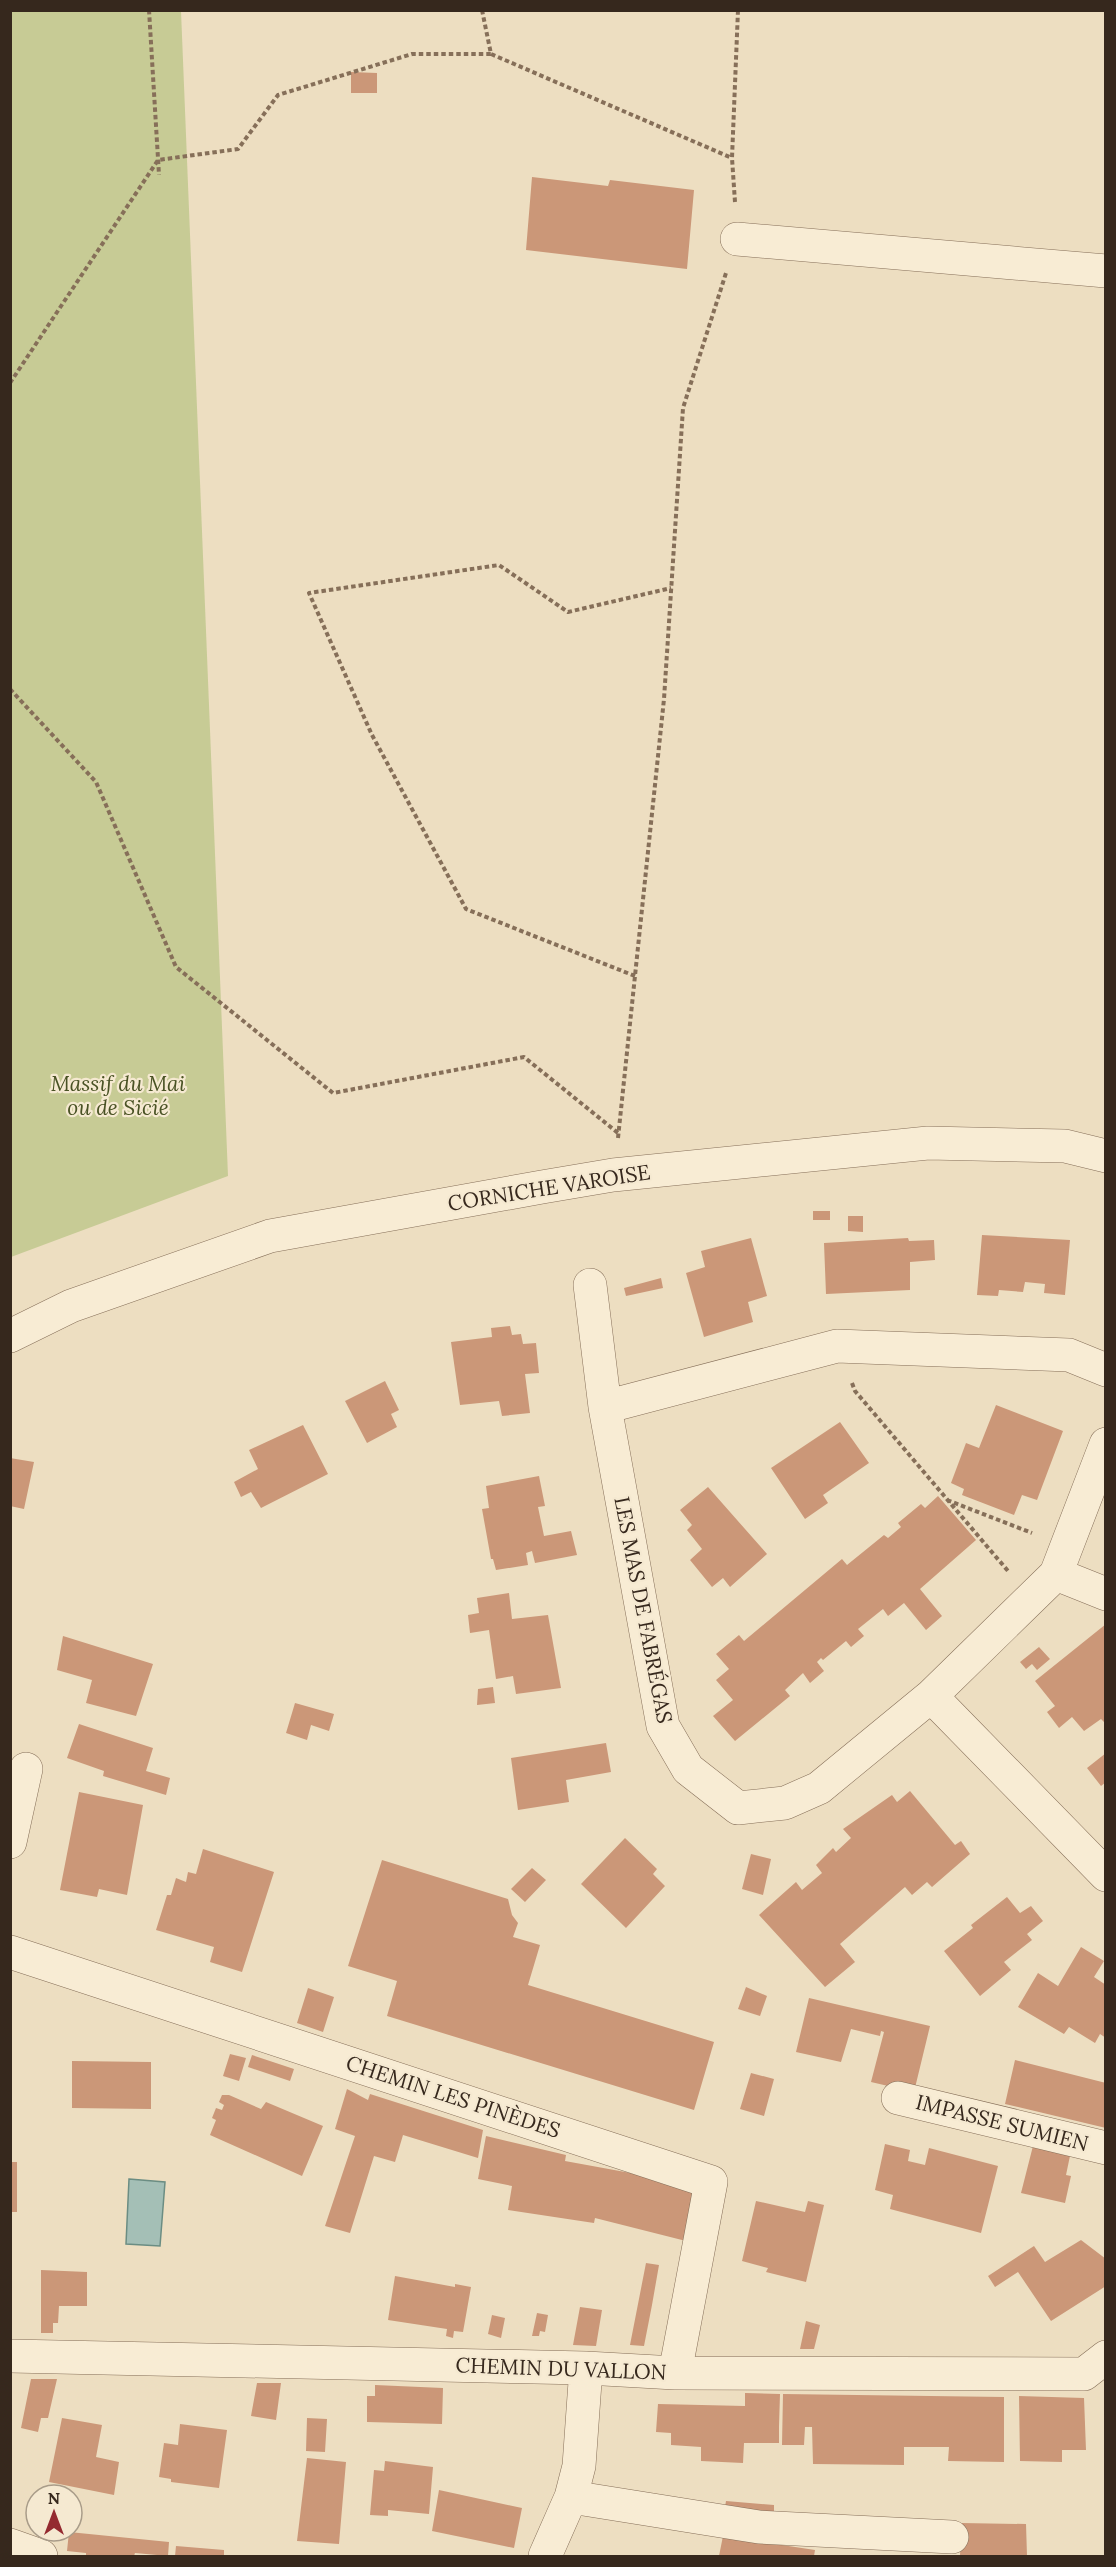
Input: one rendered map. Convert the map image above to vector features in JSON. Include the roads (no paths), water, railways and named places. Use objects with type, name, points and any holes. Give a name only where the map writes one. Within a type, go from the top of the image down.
[{"type":"street","points":[[736,239],[1106,272]]},
{"type":"street","name":"CORNICHE VAROISE","points":[[10,1336],[71,1306],[270,1236],[613,1175],[928,1143],[1065,1146],[1106,1156]]},
{"type":"street","name":"LES MAS DE FABRÉGAS","points":[[590,1285],[605,1407],[663,1726],[688,1769],[738,1808],[784,1803],[819,1788],[931,1696],[1031,1598],[1061,1560],[1106,1444]]},
{"type":"street","points":[[605,1407],[837,1346],[1069,1355],[1106,1370]]},
{"type":"street","points":[[1061,1560],[1106,1594]]},
{"type":"street","points":[[931,1696],[1106,1875]]},
{"type":"street","points":[[10,1842],[26,1769]]},
{"type":"street","name":"CHEMIN LES PINÈDES","points":[[10,1952],[711,2182],[675,2373]]},
{"type":"street","name":"IMPASSE SUMIEN","points":[[898,2098],[1106,2148]]},
{"type":"street","name":"CHEMIN DU VALLON","points":[[10,2356],[586,2368],[675,2373],[1084,2374],[1106,2357]]},
{"type":"street","points":[[544,2556],[571,2497],[579,2466],[586,2368]]},
{"type":"street","points":[[571,2497],[759,2527],[952,2537]]},
{"type":"street","points":[[10,2545],[41,2556]]},
{"type":"water","points":[[129,2179],[165,2182],[160,2246],[126,2244]]},
{"type":"park label","name":"Massif du Mai ou de Sicié","points":[[118,1096]]}]
